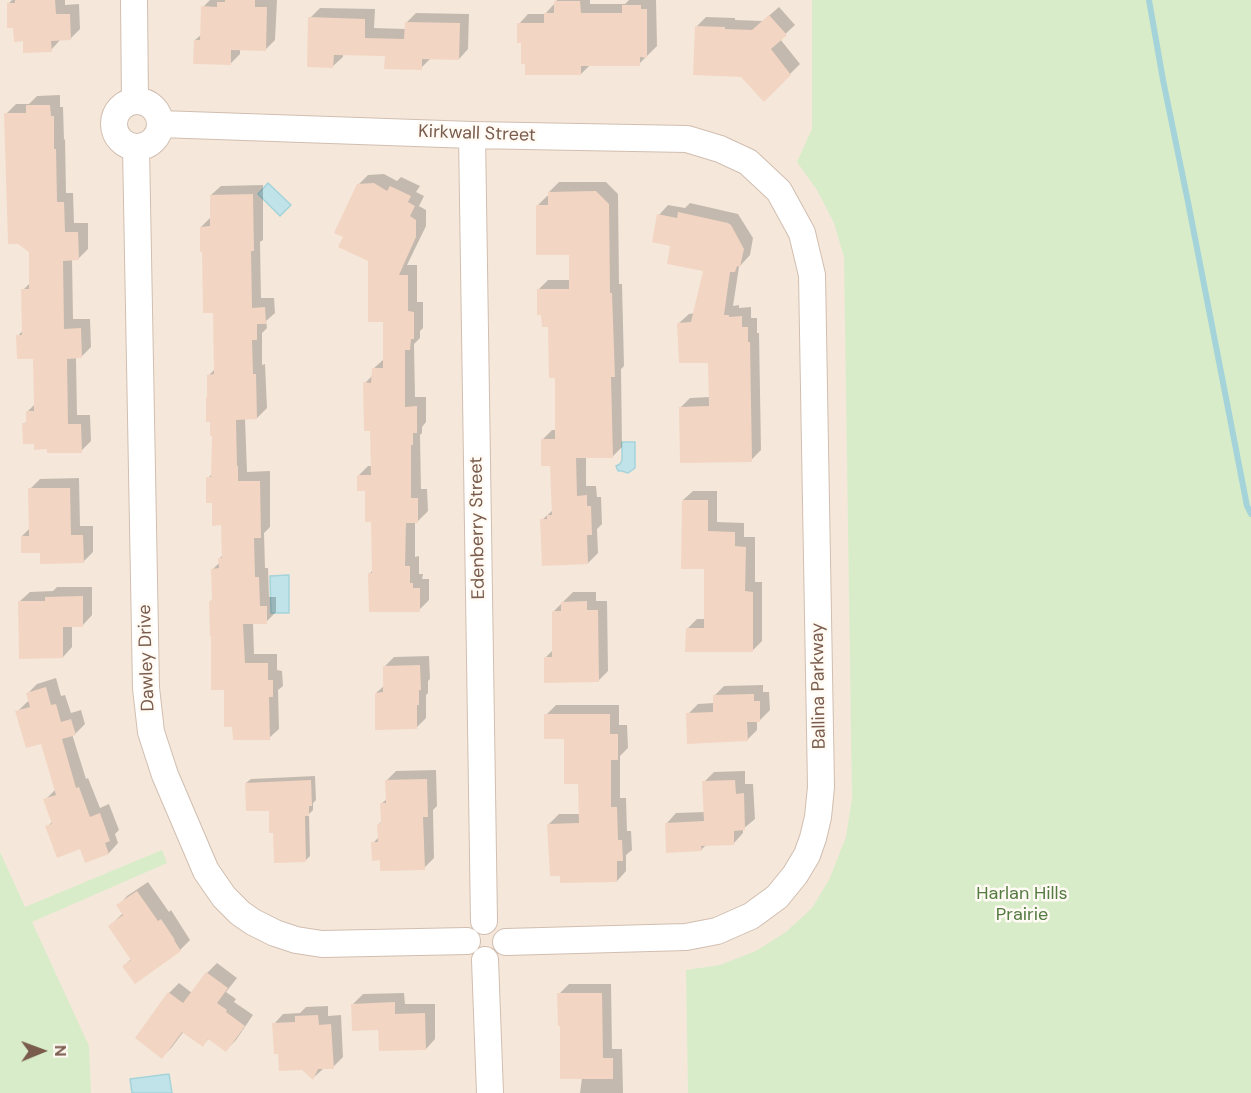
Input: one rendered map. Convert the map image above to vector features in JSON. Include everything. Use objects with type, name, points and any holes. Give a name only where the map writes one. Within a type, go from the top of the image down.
[{"type":"street","points":[[134,0],[135,100]]},
{"type":"street","points":[[135,100],[153,106],[160,124],[156,138],[143,146],[136,147],[129,146],[117,135],[114,120],[121,106],[135,100]]},
{"type":"street","name":"Kirkwall Street","points":[[160,124],[472,135],[687,139],[720,149],[748,162],[779,191]]},
{"type":"street","name":"Edenberry Street","points":[[472,135],[484,921]]},
{"type":"street","name":"Dawley Drive","points":[[136,147],[146,688],[151,732],[165,775],[206,871],[224,897],[253,922],[296,940],[322,944],[467,941]]},
{"type":"street","name":"Ballina Parkway","points":[[506,942],[686,938],[717,931],[751,916],[777,897],[795,875],[807,855],[818,817],[821,787],[812,274],[802,233],[779,191]]},
{"type":"street","points":[[484,921],[500,926],[504,931],[506,942],[502,953],[485,960],[470,952],[467,941],[470,930],[478,922],[484,921]]},
{"type":"street","points":[[485,960],[490,1093]]},
{"type":"shaded area","points":[[0,0],[1085,0],[1195,1093],[0,1093]]},
{"type":"green space","name":"Harlan Hills Prairie","points":[[812,0],[1251,0],[1251,1093],[688,1093],[686,970],[720,965],[756,951],[786,932],[812,908],[829,880],[846,837],[852,798],[844,257],[834,223],[817,190],[797,162],[812,129]]},
{"type":"green space","points":[[162,850],[167,863],[32,922],[89,1046],[91,1093],[0,1093],[0,852],[25,907]]},
{"type":"water","points":[[268,183],[291,205],[280,216],[258,194]]},
{"type":"water","points":[[622,442],[635,442],[635,468],[628,473],[618,471],[616,466],[622,460]]},
{"type":"water","points":[[289,575],[289,613],[271,613],[270,576]]},
{"type":"water","points":[[169,1074],[172,1093],[132,1093],[130,1079]]},
{"type":"building","points":[[15,0],[55,0],[56,14],[70,14],[71,40],[51,41],[52,52],[23,53],[23,41],[14,42],[13,28],[7,28],[7,3],[15,3]]},
{"type":"building","points":[[225,0],[255,0],[255,7],[267,7],[266,51],[231,50],[231,65],[193,64],[194,40],[200,40],[201,6],[217,7],[217,2],[225,2]]},
{"type":"building","points":[[554,1],[580,1],[581,13],[622,13],[622,5],[641,5],[641,9],[647,9],[647,58],[640,57],[640,66],[581,66],[581,75],[525,75],[525,64],[521,64],[521,43],[517,43],[517,23],[544,23],[544,13],[554,13]]},
{"type":"building","points":[[769,15],[787,35],[771,49],[791,75],[764,102],[741,77],[693,75],[695,26],[752,30]]},
{"type":"building","points":[[308,17],[365,19],[365,38],[404,39],[405,22],[460,23],[459,60],[422,59],[422,70],[384,69],[385,56],[334,55],[333,68],[307,67]]},
{"type":"building","points":[[26,105],[50,105],[51,116],[54,116],[57,202],[64,202],[65,232],[78,232],[79,260],[63,261],[64,329],[81,328],[82,358],[67,359],[68,424],[81,424],[82,453],[47,453],[47,449],[34,450],[34,444],[23,444],[22,423],[26,423],[26,411],[34,411],[33,359],[17,359],[16,335],[22,335],[21,289],[29,289],[29,252],[18,244],[8,244],[4,113],[26,113]]},
{"type":"building","points":[[374,183],[387,191],[390,186],[411,196],[408,202],[415,206],[410,216],[416,220],[416,237],[399,275],[408,275],[408,311],[414,312],[414,339],[411,339],[410,350],[405,350],[405,407],[417,406],[417,433],[413,433],[413,445],[411,445],[411,498],[418,498],[418,523],[406,523],[405,566],[410,566],[410,583],[413,583],[413,588],[420,588],[420,612],[369,612],[368,573],[372,573],[371,522],[365,522],[365,491],[357,491],[357,475],[371,475],[370,431],[364,431],[363,382],[371,383],[372,368],[383,368],[383,322],[368,322],[368,261],[338,247],[343,237],[334,233],[357,184]]},
{"type":"building","points":[[596,191],[609,204],[610,293],[612,293],[615,377],[611,377],[613,458],[576,458],[577,496],[587,495],[587,506],[591,506],[592,535],[587,535],[588,564],[542,566],[540,519],[547,519],[547,515],[552,515],[550,466],[541,466],[541,439],[555,439],[555,378],[549,378],[548,327],[542,327],[541,315],[537,315],[537,289],[569,289],[569,255],[536,255],[536,205],[548,205],[548,192]]},
{"type":"building","points":[[253,194],[252,308],[265,307],[266,324],[257,324],[257,340],[252,340],[253,374],[256,374],[257,419],[236,420],[237,466],[238,481],[260,481],[261,538],[254,538],[255,577],[259,577],[260,606],[267,606],[267,624],[243,624],[245,663],[268,663],[268,680],[273,680],[273,697],[269,697],[270,740],[233,740],[232,727],[224,727],[224,690],[211,690],[209,601],[212,601],[211,569],[219,568],[218,558],[222,558],[221,525],[212,526],[212,503],[206,503],[206,477],[211,477],[212,436],[210,436],[210,422],[206,422],[206,397],[207,375],[214,374],[213,313],[203,313],[200,227],[210,226],[210,195]]},
{"type":"building","points":[[678,212],[728,223],[744,249],[740,267],[737,266],[735,272],[730,272],[724,315],[742,316],[742,327],[748,327],[752,462],[680,463],[679,407],[709,406],[708,363],[679,363],[677,323],[691,322],[703,271],[667,264],[670,246],[652,242],[657,214],[677,218]]},
{"type":"building","points":[[28,488],[70,488],[71,535],[83,535],[84,563],[40,564],[40,553],[21,553],[21,536],[29,536]]},
{"type":"building","points":[[682,500],[708,500],[708,531],[735,532],[735,546],[746,547],[745,591],[753,592],[753,652],[685,652],[686,628],[704,628],[704,569],[681,569]]},
{"type":"building","points":[[83,596],[83,627],[63,627],[63,658],[19,659],[18,601],[45,601],[45,597]]},
{"type":"building","points":[[587,601],[587,610],[598,610],[599,682],[544,683],[544,657],[552,657],[552,611],[561,611],[561,602]]},
{"type":"building","points":[[420,665],[421,690],[419,690],[419,705],[417,705],[417,729],[375,730],[375,693],[383,692],[383,666]]},
{"type":"building","points":[[46,687],[51,705],[56,704],[61,722],[71,719],[76,735],[62,739],[76,788],[79,787],[90,817],[100,813],[110,841],[105,843],[109,854],[85,863],[80,849],[57,858],[45,826],[52,824],[43,799],[56,795],[41,744],[26,748],[15,711],[30,707],[26,693]]},
{"type":"building","points":[[754,694],[754,701],[760,701],[760,722],[747,722],[748,741],[687,744],[686,713],[713,712],[713,695]]},
{"type":"building","points":[[544,714],[610,714],[610,734],[618,734],[618,760],[611,760],[611,807],[617,807],[618,840],[622,840],[623,861],[617,861],[617,882],[560,883],[560,876],[550,876],[547,824],[579,823],[578,784],[564,784],[564,739],[544,739]]},
{"type":"building","points":[[427,779],[428,817],[423,817],[425,870],[380,871],[380,860],[372,861],[371,842],[378,842],[377,824],[381,823],[380,803],[386,803],[385,780]]},
{"type":"building","points":[[311,780],[312,806],[309,806],[309,816],[305,816],[306,862],[274,863],[273,833],[269,833],[269,811],[246,811],[245,783]]},
{"type":"building","points":[[735,780],[736,794],[744,793],[745,830],[734,831],[734,845],[701,846],[702,851],[666,853],[665,823],[704,821],[702,781]]},
{"type":"building","points":[[137,891],[158,921],[161,919],[181,951],[135,984],[122,966],[131,960],[108,926],[123,915],[116,905]]},
{"type":"building","points":[[206,972],[228,988],[217,1003],[245,1026],[226,1052],[208,1039],[203,1047],[182,1032],[162,1059],[135,1038],[168,992],[183,1003]]},
{"type":"building","points":[[557,993],[602,993],[603,1058],[613,1058],[613,1079],[560,1079],[560,1026],[558,1026]]},
{"type":"building","points":[[395,1002],[395,1014],[425,1013],[426,1050],[379,1051],[378,1030],[352,1031],[351,1004]]},
{"type":"building","points":[[318,1015],[319,1025],[331,1024],[334,1069],[318,1069],[313,1080],[302,1070],[279,1071],[278,1054],[274,1054],[272,1023],[295,1022],[295,1016]]},
{"type":"waterway","points":[[1149,0],[1247,506],[1251,514]]}]
